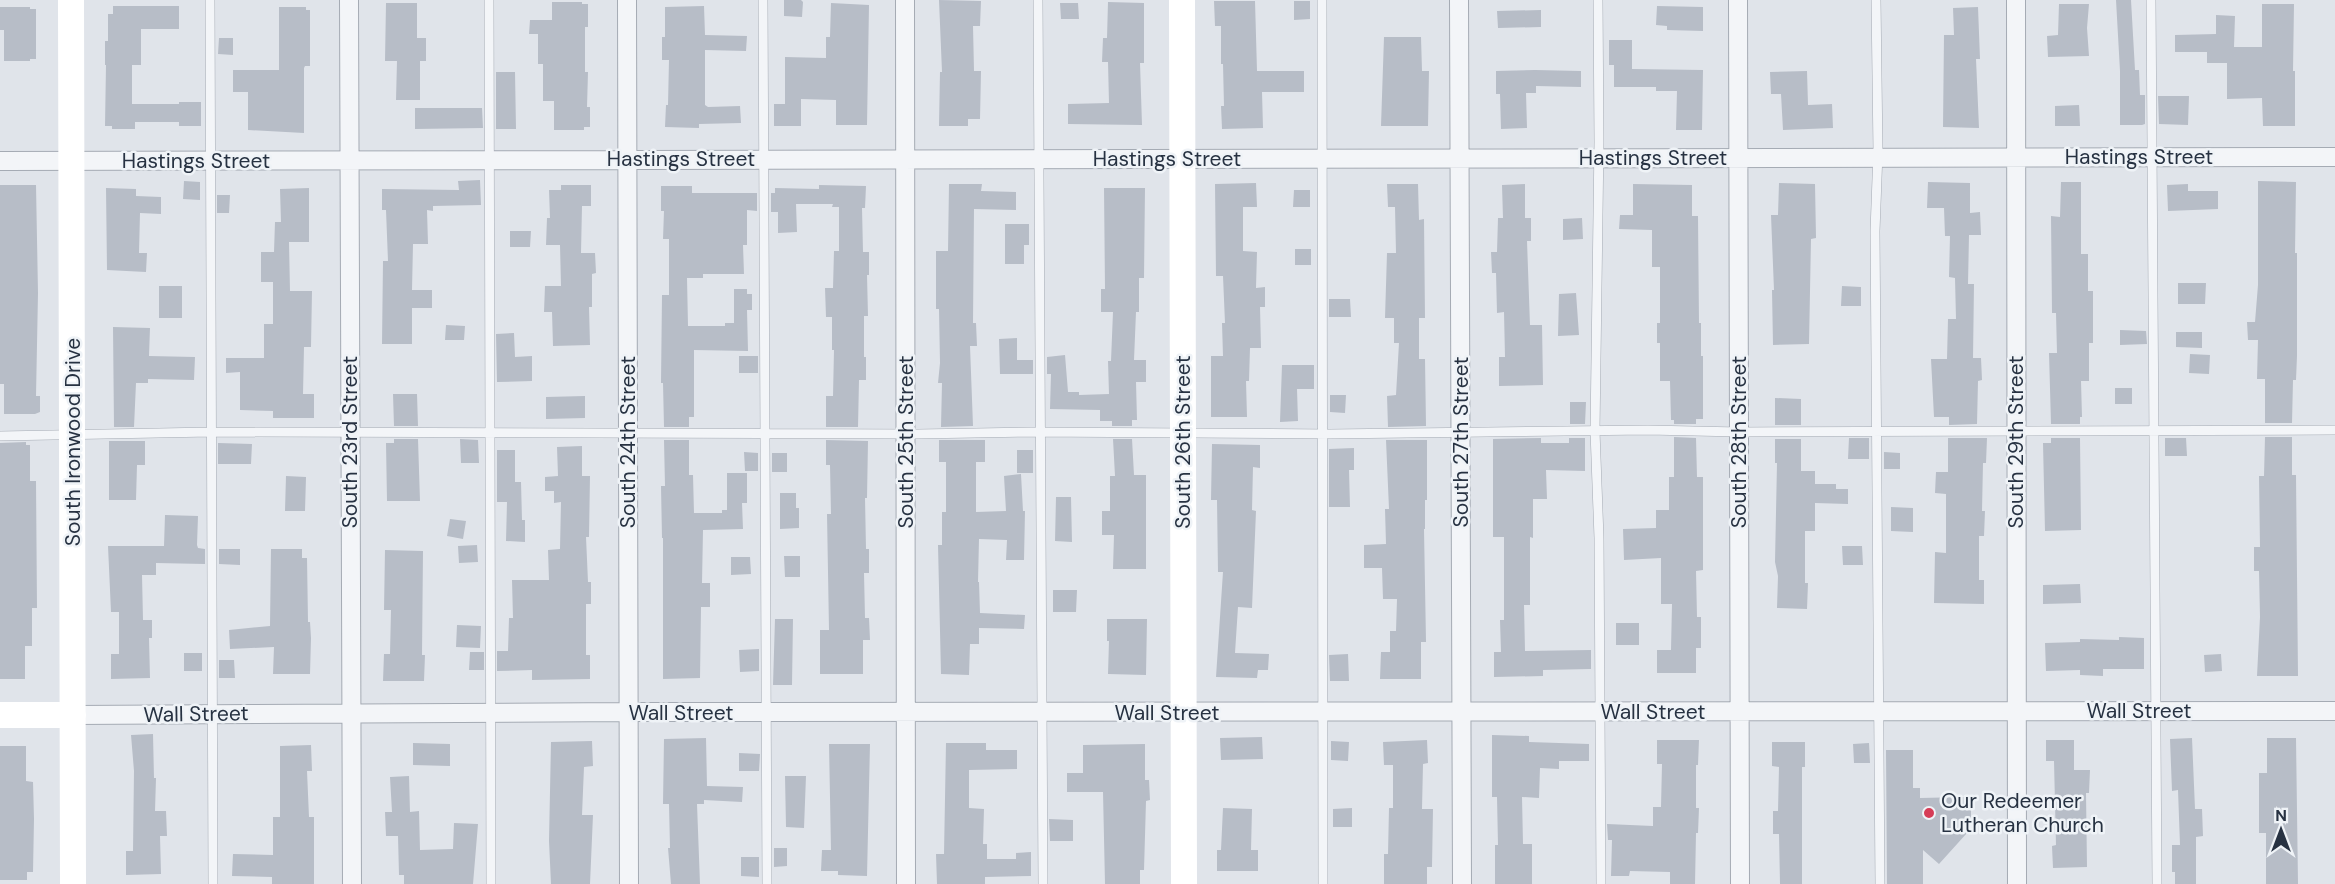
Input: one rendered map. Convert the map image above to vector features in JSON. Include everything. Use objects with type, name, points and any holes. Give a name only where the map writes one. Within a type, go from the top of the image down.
[{"type":"street","name":"South Ironwood Drive","points":[[71,0],[74,884]]},
{"type":"street","name":"South 23rd Street","points":[[349,0],[351,884]]},
{"type":"street","name":"South 24th Street","points":[[627,0],[629,884]]},
{"type":"street","name":"South 25th Street","points":[[905,0],[906,884]]},
{"type":"street","name":"South 26th Street","points":[[1182,0],[1184,884]]},
{"type":"street","name":"South 27th Street","points":[[1459,0],[1462,884]]},
{"type":"street","name":"South 28th Street","points":[[1738,0],[1740,884]]},
{"type":"street","name":"South 29th Street","points":[[2016,0],[2018,884]]},
{"type":"street","name":"Hastings Street","points":[[0,161],[2335,157]]},
{"type":"street","name":"Wall Street","points":[[0,715],[629,712],[2335,711]]},
{"type":"lane","points":[[210,0],[213,884]]},
{"type":"lane","points":[[489,0],[491,884]]},
{"type":"lane","points":[[763,0],[767,884]]},
{"type":"lane","points":[[1038,0],[1043,884]]},
{"type":"lane","points":[[1322,0],[1323,884]]},
{"type":"lane","points":[[1598,0],[1599,158],[1595,431],[1599,538],[1601,884]]},
{"type":"lane","points":[[1876,0],[1875,231],[1880,884]]},
{"type":"lane","points":[[2151,0],[2157,884]]},
{"type":"lane","points":[[0,436],[211,432],[1322,434],[1595,431],[2335,430]]},
{"type":"building","points":[[784,0],[801,0],[803,2],[802,17],[784,16]]},
{"type":"building","points":[[939,0],[981,1],[980,26],[973,26],[974,71],[981,71],[980,119],[968,119],[968,126],[939,126],[940,72],[942,72]]},
{"type":"building","points":[[2116,0],[2131,0],[2135,70],[2139,70],[2140,95],[2145,95],[2145,124],[2142,125],[2120,125]]},
{"type":"building","points":[[1214,1],[1255,1],[1257,71],[1304,71],[1304,92],[1262,92],[1263,128],[1222,129],[1221,106],[1224,106],[1221,26],[1215,26]]},
{"type":"building","points":[[1294,1],[1310,1],[1310,19],[1294,20]]},
{"type":"building","points":[[552,2],[588,4],[588,27],[585,27],[585,72],[588,72],[587,107],[590,107],[590,127],[584,127],[584,130],[554,130],[554,101],[543,101],[543,64],[538,64],[538,34],[529,34],[530,20],[552,20]]},
{"type":"building","points":[[1108,2],[1144,3],[1144,63],[1140,63],[1142,125],[1068,124],[1068,104],[1109,103],[1108,62],[1102,62],[1103,38],[1107,38]]},
{"type":"building","points":[[386,3],[417,3],[417,38],[426,38],[426,61],[420,61],[420,100],[396,100],[397,61],[385,61]]},
{"type":"building","points":[[831,3],[869,5],[867,125],[836,125],[836,100],[801,99],[801,126],[774,126],[774,104],[785,104],[785,57],[826,58],[826,37],[830,37]]},
{"type":"building","points":[[1060,3],[1078,3],[1079,19],[1061,19]]},
{"type":"building","points":[[2059,4],[2089,4],[2087,28],[2089,56],[2048,57],[2047,36],[2058,35]]},
{"type":"building","points":[[2262,4],[2294,4],[2295,126],[2263,126],[2262,98],[2227,99],[2227,63],[2207,63],[2207,52],[2175,52],[2175,35],[2216,34],[2216,15],[2235,16],[2234,47],[2262,47]]},
{"type":"building","points":[[113,6],[179,6],[179,29],[141,29],[141,65],[132,65],[132,104],[201,102],[201,126],[179,126],[179,122],[135,122],[135,129],[112,129],[112,126],[105,126],[105,41],[108,41],[108,14],[113,14]]},
{"type":"building","points":[[704,6],[705,35],[747,36],[746,51],[705,50],[705,105],[708,107],[740,106],[741,123],[699,124],[699,128],[665,127],[669,60],[662,60],[665,7]]},
{"type":"building","points":[[1657,6],[1703,7],[1703,31],[1667,30],[1667,26],[1656,25]]},
{"type":"building","points":[[0,7],[36,9],[36,59],[4,61],[4,30],[0,30]]},
{"type":"building","points":[[279,7],[306,7],[306,10],[310,10],[310,66],[304,68],[304,133],[248,130],[248,92],[233,92],[233,70],[279,70]]},
{"type":"building","points":[[1978,7],[1980,59],[1976,59],[1979,128],[1943,127],[1944,35],[1954,35],[1953,8]]},
{"type":"building","points":[[1541,10],[1541,27],[1498,28],[1497,11]]},
{"type":"building","points":[[1384,37],[1421,37],[1422,71],[1429,71],[1428,126],[1381,126]]},
{"type":"building","points":[[219,38],[233,38],[233,55],[218,54]]},
{"type":"building","points":[[1609,40],[1632,40],[1632,69],[1703,70],[1702,130],[1676,130],[1677,91],[1656,91],[1656,87],[1614,87],[1614,65],[1609,65]]},
{"type":"building","points":[[1496,71],[1581,71],[1581,87],[1536,86],[1536,93],[1526,93],[1527,128],[1501,129],[1500,94],[1496,94]]},
{"type":"building","points":[[1807,71],[1808,105],[1832,104],[1833,128],[1783,130],[1781,94],[1771,94],[1770,72]]},
{"type":"building","points":[[496,72],[515,72],[516,129],[496,129]]},
{"type":"building","points":[[2158,96],[2189,96],[2188,125],[2159,124]]},
{"type":"building","points":[[2079,105],[2080,126],[2055,126],[2055,106]]},
{"type":"building","points":[[415,108],[482,108],[483,128],[415,129]]},
{"type":"building","points":[[480,180],[481,205],[433,206],[433,211],[427,210],[428,244],[413,244],[412,290],[432,290],[432,308],[412,308],[412,344],[382,344],[383,261],[388,261],[386,210],[382,210],[382,189],[459,190],[458,181]]},
{"type":"building","points":[[184,181],[200,182],[200,200],[183,199]]},
{"type":"building","points":[[2258,181],[2296,182],[2297,356],[2296,380],[2293,380],[2292,423],[2265,423],[2265,379],[2257,379],[2258,340],[2248,340],[2247,322],[2255,322],[2258,285]]},
{"type":"building","points":[[1928,182],[1970,183],[1970,213],[1980,212],[1981,235],[1969,235],[1968,284],[1974,284],[1973,358],[1981,358],[1982,380],[1978,381],[1977,424],[1949,425],[1949,417],[1934,417],[1931,359],[1947,359],[1948,319],[1956,319],[1955,278],[1949,277],[1950,236],[1945,236],[1944,208],[1927,208]]},
{"type":"building","points":[[2061,182],[2081,182],[2081,254],[2088,254],[2088,291],[2093,291],[2093,343],[2089,343],[2089,381],[2081,381],[2082,417],[2080,417],[2080,424],[2051,424],[2049,353],[2057,353],[2056,313],[2052,313],[2051,216],[2060,217]]},
{"type":"building","points":[[1256,183],[1257,207],[1243,207],[1243,251],[1257,252],[1256,288],[1265,287],[1265,307],[1260,307],[1261,348],[1250,348],[1249,381],[1246,381],[1247,417],[1211,417],[1211,356],[1223,356],[1222,323],[1225,323],[1223,276],[1216,276],[1215,184]]},
{"type":"building","points":[[1779,183],[1815,184],[1816,238],[1811,239],[1809,344],[1773,345],[1772,290],[1774,290],[1771,215],[1778,215]]},
{"type":"building","points":[[949,184],[982,184],[981,191],[1016,192],[1016,210],[974,209],[973,323],[976,323],[977,346],[970,346],[973,426],[941,427],[942,383],[938,383],[940,363],[939,309],[936,309],[936,251],[948,251]]},
{"type":"building","points":[[1387,184],[1418,184],[1419,220],[1424,219],[1425,318],[1419,318],[1419,359],[1425,359],[1426,426],[1388,427],[1387,396],[1396,395],[1399,343],[1394,343],[1394,318],[1385,318],[1387,253],[1396,253],[1395,207],[1388,207]]},
{"type":"building","points":[[1525,184],[1525,218],[1531,218],[1531,241],[1527,241],[1530,325],[1542,325],[1543,385],[1499,386],[1499,357],[1505,357],[1504,312],[1497,313],[1496,273],[1492,273],[1491,252],[1497,252],[1498,218],[1503,218],[1502,185]]},
{"type":"building","points":[[1633,184],[1692,185],[1692,216],[1698,216],[1699,323],[1701,323],[1701,356],[1703,356],[1703,419],[1696,419],[1696,424],[1674,424],[1674,420],[1671,420],[1670,381],[1660,381],[1660,343],[1657,343],[1657,323],[1660,323],[1660,267],[1652,267],[1652,230],[1619,229],[1620,215],[1633,215]]},
{"type":"building","points":[[2188,184],[2188,191],[2218,191],[2218,209],[2168,211],[2167,185]]},
{"type":"building","points":[[0,185],[36,185],[38,293],[36,396],[40,396],[40,412],[35,414],[4,414],[4,384],[0,384]]},
{"type":"building","points":[[561,185],[591,185],[591,206],[582,206],[581,253],[595,253],[596,273],[592,274],[592,307],[589,307],[590,345],[553,346],[552,312],[544,312],[545,286],[561,286],[560,245],[546,245],[547,218],[550,218],[549,190],[561,190]]},
{"type":"building","points":[[819,185],[866,186],[865,208],[862,208],[863,252],[869,252],[868,316],[864,316],[866,380],[859,380],[858,427],[826,427],[826,396],[833,396],[834,350],[832,350],[832,317],[826,317],[825,288],[833,288],[834,251],[839,251],[839,207],[832,207],[833,204],[796,204],[797,232],[778,233],[778,212],[771,212],[771,193],[775,193],[775,188],[819,189]]},
{"type":"building","points":[[661,186],[692,186],[692,193],[757,193],[757,211],[747,210],[747,245],[743,245],[744,274],[703,274],[703,278],[687,278],[688,326],[725,326],[725,323],[734,323],[734,289],[747,289],[747,294],[752,294],[752,310],[747,310],[748,351],[694,350],[694,417],[689,417],[689,427],[664,427],[663,383],[661,383],[662,295],[669,295],[669,239],[663,239],[664,211],[661,211]]},
{"type":"building","points":[[106,188],[136,189],[136,196],[161,197],[161,214],[140,213],[139,253],[147,253],[146,272],[107,270]]},
{"type":"building","points":[[309,188],[309,242],[289,242],[290,291],[312,291],[311,347],[304,347],[303,394],[314,394],[314,418],[273,418],[273,411],[240,410],[240,372],[226,373],[226,358],[264,358],[264,324],[273,324],[273,282],[261,282],[261,252],[274,252],[275,222],[281,222],[280,189]]},
{"type":"building","points":[[1104,188],[1145,188],[1144,278],[1139,278],[1139,312],[1136,312],[1134,360],[1146,360],[1146,382],[1136,382],[1137,420],[1132,420],[1132,426],[1112,426],[1112,421],[1100,421],[1100,410],[1050,409],[1051,374],[1047,374],[1047,357],[1065,355],[1068,392],[1079,392],[1079,395],[1109,394],[1108,361],[1111,361],[1113,312],[1101,312],[1101,289],[1105,289]]},
{"type":"building","points":[[1294,190],[1310,190],[1310,207],[1293,207]]},
{"type":"building","points":[[217,195],[230,195],[229,213],[217,213]]},
{"type":"building","points":[[1582,218],[1583,239],[1563,240],[1563,219]]},
{"type":"building","points":[[1005,224],[1029,224],[1029,245],[1024,245],[1024,264],[1005,264]]},
{"type":"building","points":[[510,231],[531,231],[530,247],[510,247]]},
{"type":"building","points":[[1295,249],[1311,249],[1311,265],[1295,265]]},
{"type":"building","points":[[2178,283],[2206,283],[2205,304],[2178,304]]},
{"type":"building","points":[[159,286],[182,286],[182,318],[159,318]]},
{"type":"building","points":[[1842,286],[1861,287],[1861,306],[1841,306]]},
{"type":"building","points":[[1576,293],[1579,335],[1558,336],[1559,294]]},
{"type":"building","points":[[1329,299],[1350,299],[1351,317],[1329,317]]},
{"type":"building","points":[[446,325],[465,326],[464,340],[445,340]]},
{"type":"building","points":[[113,327],[150,328],[149,356],[195,357],[194,380],[148,379],[148,383],[136,383],[134,427],[114,427]]},
{"type":"building","points":[[2120,330],[2146,331],[2147,344],[2120,345]]},
{"type":"building","points":[[2176,332],[2202,332],[2202,348],[2176,347]]},
{"type":"building","points":[[514,333],[515,357],[532,356],[532,381],[497,382],[496,334]]},
{"type":"building","points":[[1017,338],[1017,360],[1033,360],[1033,374],[1000,374],[999,339]]},
{"type":"building","points":[[2190,354],[2210,355],[2209,374],[2189,373]]},
{"type":"building","points":[[739,356],[758,356],[758,373],[739,373]]},
{"type":"building","points":[[1282,365],[1314,365],[1314,389],[1297,389],[1298,421],[1280,422]]},
{"type":"building","points":[[2115,388],[2132,388],[2132,404],[2115,404]]},
{"type":"building","points":[[393,394],[417,394],[418,426],[394,426]]},
{"type":"building","points":[[1330,395],[1346,395],[1345,413],[1330,412]]},
{"type":"building","points":[[585,396],[585,418],[546,419],[546,397]]},
{"type":"building","points":[[1775,398],[1801,399],[1801,425],[1775,425]]},
{"type":"building","points":[[1570,402],[1586,402],[1585,424],[1570,424]]},
{"type":"building","points":[[1674,437],[1696,438],[1697,477],[1703,477],[1703,570],[1696,571],[1697,617],[1701,617],[1701,648],[1696,648],[1696,673],[1657,673],[1657,650],[1671,650],[1672,604],[1661,604],[1661,558],[1624,560],[1623,529],[1656,528],[1656,510],[1669,510],[1669,477],[1674,477]]},
{"type":"building","points":[[2265,437],[2292,437],[2292,475],[2296,475],[2298,676],[2257,676],[2260,617],[2259,571],[2254,571],[2254,547],[2260,547],[2259,476],[2264,476]]},
{"type":"building","points":[[1541,438],[1541,443],[1569,443],[1569,438],[1585,438],[1585,471],[1546,470],[1547,499],[1533,499],[1533,538],[1530,537],[1530,605],[1524,605],[1525,651],[1591,650],[1591,669],[1543,670],[1543,676],[1494,677],[1494,652],[1501,652],[1500,620],[1504,620],[1504,537],[1493,537],[1493,439]]},
{"type":"building","points":[[1849,438],[1869,438],[1869,459],[1848,459]]},
{"type":"building","points":[[1948,438],[1987,438],[1986,463],[1983,463],[1984,536],[1979,536],[1979,580],[1984,580],[1984,604],[1934,603],[1935,552],[1946,553],[1946,494],[1935,493],[1936,472],[1948,472]]},
{"type":"building","points":[[2051,438],[2080,438],[2081,530],[2045,531],[2043,443],[2051,443]]},
{"type":"building","points":[[2165,438],[2186,438],[2187,456],[2165,456]]},
{"type":"building","points":[[394,439],[418,439],[420,501],[387,501],[386,443],[394,443]]},
{"type":"building","points":[[460,439],[478,440],[479,463],[461,463]]},
{"type":"building","points":[[1113,439],[1132,439],[1134,475],[1146,475],[1146,569],[1113,569],[1114,535],[1102,535],[1102,511],[1110,511],[1110,476],[1115,476]]},
{"type":"building","points":[[1775,439],[1801,439],[1801,471],[1815,471],[1815,484],[1836,484],[1836,489],[1848,489],[1848,504],[1815,503],[1815,531],[1805,531],[1807,609],[1777,608]]},
{"type":"building","points":[[664,440],[689,440],[689,475],[693,475],[694,513],[722,513],[722,510],[727,510],[727,473],[747,473],[747,503],[742,503],[743,529],[703,530],[702,583],[710,583],[710,607],[701,607],[700,678],[663,679],[661,486],[665,486]]},
{"type":"building","points":[[826,440],[868,441],[867,498],[865,498],[869,573],[864,573],[865,618],[869,618],[870,640],[863,640],[863,674],[820,674],[820,630],[829,630],[827,514],[831,514],[830,465],[826,465]]},
{"type":"building","points":[[939,440],[985,440],[985,462],[976,462],[976,512],[1006,511],[1004,476],[1021,474],[1023,511],[1025,511],[1024,560],[1006,560],[1007,540],[979,539],[978,582],[980,613],[1025,615],[1024,629],[979,628],[979,644],[970,644],[969,675],[941,674],[938,545],[942,545],[942,512],[946,512],[946,462],[939,462]]},
{"type":"building","points":[[1386,440],[1427,440],[1427,500],[1425,500],[1424,529],[1426,642],[1421,642],[1421,679],[1380,679],[1381,652],[1390,652],[1390,631],[1396,631],[1397,599],[1383,599],[1382,568],[1364,568],[1364,545],[1386,544],[1385,509],[1389,509]]},
{"type":"building","points":[[109,441],[145,441],[145,465],[137,465],[136,500],[109,500]]},
{"type":"building","points":[[26,442],[26,445],[30,445],[30,481],[36,481],[37,608],[32,608],[32,646],[25,646],[25,679],[0,679],[0,443]]},
{"type":"building","points":[[218,443],[252,444],[251,464],[218,464]]},
{"type":"building","points":[[1212,444],[1260,445],[1260,468],[1253,467],[1252,510],[1256,511],[1252,608],[1238,607],[1235,653],[1269,654],[1268,670],[1258,670],[1257,678],[1216,677],[1223,572],[1218,572],[1217,500],[1211,500]]},
{"type":"building","points":[[582,446],[582,476],[590,476],[589,537],[586,537],[591,604],[586,604],[586,655],[590,655],[590,679],[532,680],[532,670],[497,671],[497,651],[508,651],[509,618],[513,618],[512,580],[549,580],[548,550],[560,549],[561,502],[554,503],[554,491],[545,491],[545,477],[558,476],[557,447]]},
{"type":"building","points":[[1354,448],[1354,470],[1349,470],[1350,507],[1329,507],[1329,449]]},
{"type":"building","points":[[497,450],[515,450],[515,482],[521,482],[525,542],[506,541],[507,502],[497,502]]},
{"type":"building","points":[[1017,450],[1033,450],[1033,473],[1017,473]]},
{"type":"building","points":[[744,452],[758,453],[758,471],[745,471]]},
{"type":"building","points":[[1884,452],[1900,453],[1900,469],[1884,469]]},
{"type":"building","points":[[772,453],[787,453],[787,472],[772,472]]},
{"type":"building","points":[[286,476],[306,477],[305,511],[285,511]]},
{"type":"building","points":[[780,493],[796,493],[799,528],[780,529]]},
{"type":"building","points":[[1056,497],[1071,497],[1072,542],[1055,541]]},
{"type":"building","points":[[1891,507],[1913,508],[1913,532],[1891,531]]},
{"type":"building","points":[[165,515],[198,516],[197,545],[198,548],[205,549],[205,564],[156,563],[156,575],[142,575],[143,620],[152,620],[152,638],[149,638],[150,678],[111,679],[111,654],[119,654],[119,612],[111,612],[108,546],[164,546]]},
{"type":"building","points":[[450,519],[466,521],[463,539],[447,536]]},
{"type":"building","points":[[477,545],[478,562],[459,563],[458,546]]},
{"type":"building","points":[[1842,546],[1862,546],[1863,565],[1843,565]]},
{"type":"building","points":[[219,549],[240,549],[240,565],[219,564]]},
{"type":"building","points":[[271,549],[302,549],[302,558],[307,558],[308,622],[310,622],[311,638],[310,674],[273,674],[274,647],[230,649],[229,630],[270,626]]},
{"type":"building","points":[[385,550],[423,551],[424,681],[383,681],[384,654],[390,654],[391,610],[384,610]]},
{"type":"building","points":[[784,556],[800,556],[800,577],[785,577]]},
{"type":"building","points":[[731,557],[750,557],[751,574],[731,575]]},
{"type":"building","points":[[2080,584],[2081,603],[2043,604],[2043,585]]},
{"type":"building","points":[[1053,590],[1077,590],[1076,612],[1053,612]]},
{"type":"building","points":[[775,619],[793,619],[792,685],[773,685]]},
{"type":"building","points":[[1107,619],[1147,619],[1146,675],[1108,674]]},
{"type":"building","points":[[1616,623],[1639,623],[1639,645],[1616,645]]},
{"type":"building","points":[[457,625],[481,626],[480,648],[456,647]]},
{"type":"building","points":[[2119,637],[2144,638],[2144,669],[2103,669],[2103,676],[2080,675],[2080,670],[2046,671],[2045,643],[2080,642],[2080,639],[2119,640]]},
{"type":"building","points":[[759,649],[759,671],[740,672],[739,650]]},
{"type":"building","points":[[470,652],[484,652],[484,670],[469,670]]},
{"type":"building","points":[[184,653],[202,653],[202,671],[184,671]]},
{"type":"building","points":[[1348,654],[1349,681],[1330,681],[1329,655]]},
{"type":"building","points":[[2221,654],[2222,671],[2205,672],[2204,655]]},
{"type":"building","points":[[219,660],[234,660],[235,678],[219,678]]},
{"type":"building","points":[[153,734],[154,778],[156,778],[155,811],[166,811],[167,836],[160,836],[161,874],[126,875],[126,851],[133,851],[134,771],[131,735]]},
{"type":"building","points":[[1492,735],[1529,736],[1529,742],[1589,744],[1589,761],[1559,761],[1559,769],[1540,768],[1539,798],[1522,797],[1523,844],[1532,844],[1532,884],[1495,884],[1495,845],[1498,845],[1497,797],[1492,797]]},
{"type":"building","points":[[1262,737],[1263,759],[1221,760],[1220,738]]},
{"type":"building","points":[[706,738],[707,786],[743,787],[742,802],[704,800],[704,804],[697,804],[700,884],[671,884],[668,848],[670,848],[669,804],[663,804],[664,739]]},
{"type":"building","points":[[2192,738],[2195,809],[2202,809],[2203,836],[2196,837],[2196,884],[2175,884],[2175,872],[2172,872],[2172,845],[2180,845],[2178,790],[2172,791],[2170,739]]},
{"type":"building","points":[[2267,738],[2296,738],[2298,884],[2266,884],[2266,833],[2259,833],[2259,773],[2267,773]]},
{"type":"building","points":[[1427,740],[1428,763],[1423,764],[1422,809],[1433,809],[1432,867],[1427,867],[1427,884],[1384,884],[1384,854],[1388,854],[1389,808],[1393,808],[1393,765],[1384,765],[1383,742]]},
{"type":"building","points":[[1657,740],[1699,740],[1698,765],[1696,765],[1696,808],[1699,808],[1695,884],[1670,884],[1670,872],[1630,871],[1629,876],[1611,876],[1612,840],[1608,840],[1607,824],[1653,826],[1653,807],[1661,807],[1662,764],[1657,764]]},
{"type":"building","points":[[2046,740],[2074,740],[2074,770],[2090,770],[2089,793],[2086,793],[2087,867],[2053,868],[2052,846],[2056,845],[2054,761],[2046,761]]},
{"type":"building","points":[[592,741],[593,766],[584,767],[582,815],[593,815],[590,884],[551,884],[549,841],[551,742]]},
{"type":"building","points":[[1331,741],[1349,742],[1348,761],[1331,760]]},
{"type":"building","points":[[1772,742],[1805,742],[1805,767],[1802,767],[1802,884],[1780,884],[1779,834],[1773,834],[1773,811],[1778,811],[1779,767],[1772,766]]},
{"type":"building","points":[[413,743],[450,744],[450,766],[413,765]]},
{"type":"building","points":[[946,743],[986,743],[986,750],[1017,750],[1017,769],[969,770],[969,808],[984,809],[983,844],[987,844],[987,859],[1016,859],[1016,853],[1031,852],[1031,876],[985,877],[985,884],[937,884],[936,854],[944,854]]},
{"type":"building","points":[[1869,743],[1870,763],[1854,763],[1853,744]]},
{"type":"building","points":[[829,744],[870,744],[867,876],[838,875],[838,871],[821,871],[822,850],[831,850]]},
{"type":"building","points":[[1145,744],[1145,780],[1149,780],[1150,800],[1146,801],[1144,870],[1140,870],[1140,884],[1105,884],[1103,792],[1067,792],[1067,773],[1083,773],[1083,745]]},
{"type":"building","points":[[311,745],[312,771],[307,771],[309,817],[314,817],[314,884],[272,884],[272,877],[232,876],[233,854],[273,855],[273,817],[280,817],[280,746]]},
{"type":"building","points":[[0,746],[26,746],[26,781],[33,782],[34,819],[33,872],[27,872],[27,880],[0,880]]},
{"type":"building","name":"Our Redeemer Lutheran Church","points":[[1886,750],[1913,750],[1913,788],[1920,788],[1920,798],[1964,797],[1964,804],[1971,804],[1971,823],[1967,823],[1967,833],[1939,864],[1923,850],[1923,884],[1887,884]]},
{"type":"building","points":[[739,753],[760,754],[759,771],[739,771]]},
{"type":"building","points":[[409,776],[410,812],[419,811],[420,850],[453,849],[454,823],[478,824],[473,884],[404,884],[404,875],[399,875],[398,836],[386,836],[385,812],[392,812],[390,777]]},
{"type":"building","points":[[785,776],[806,776],[804,828],[786,827]]},
{"type":"building","points":[[1223,808],[1252,809],[1251,850],[1258,850],[1258,871],[1217,871],[1217,850],[1221,850]]},
{"type":"building","points":[[1352,808],[1352,827],[1333,827],[1333,809]]},
{"type":"building","points":[[1049,819],[1073,820],[1073,841],[1050,841]]},
{"type":"building","points":[[774,848],[787,848],[787,866],[774,867]]},
{"type":"building","points":[[741,857],[759,857],[759,877],[741,876]]},
{"type":"place","name":"Our Redeemer Lutheran Church","points":[[1929,813]]}]
